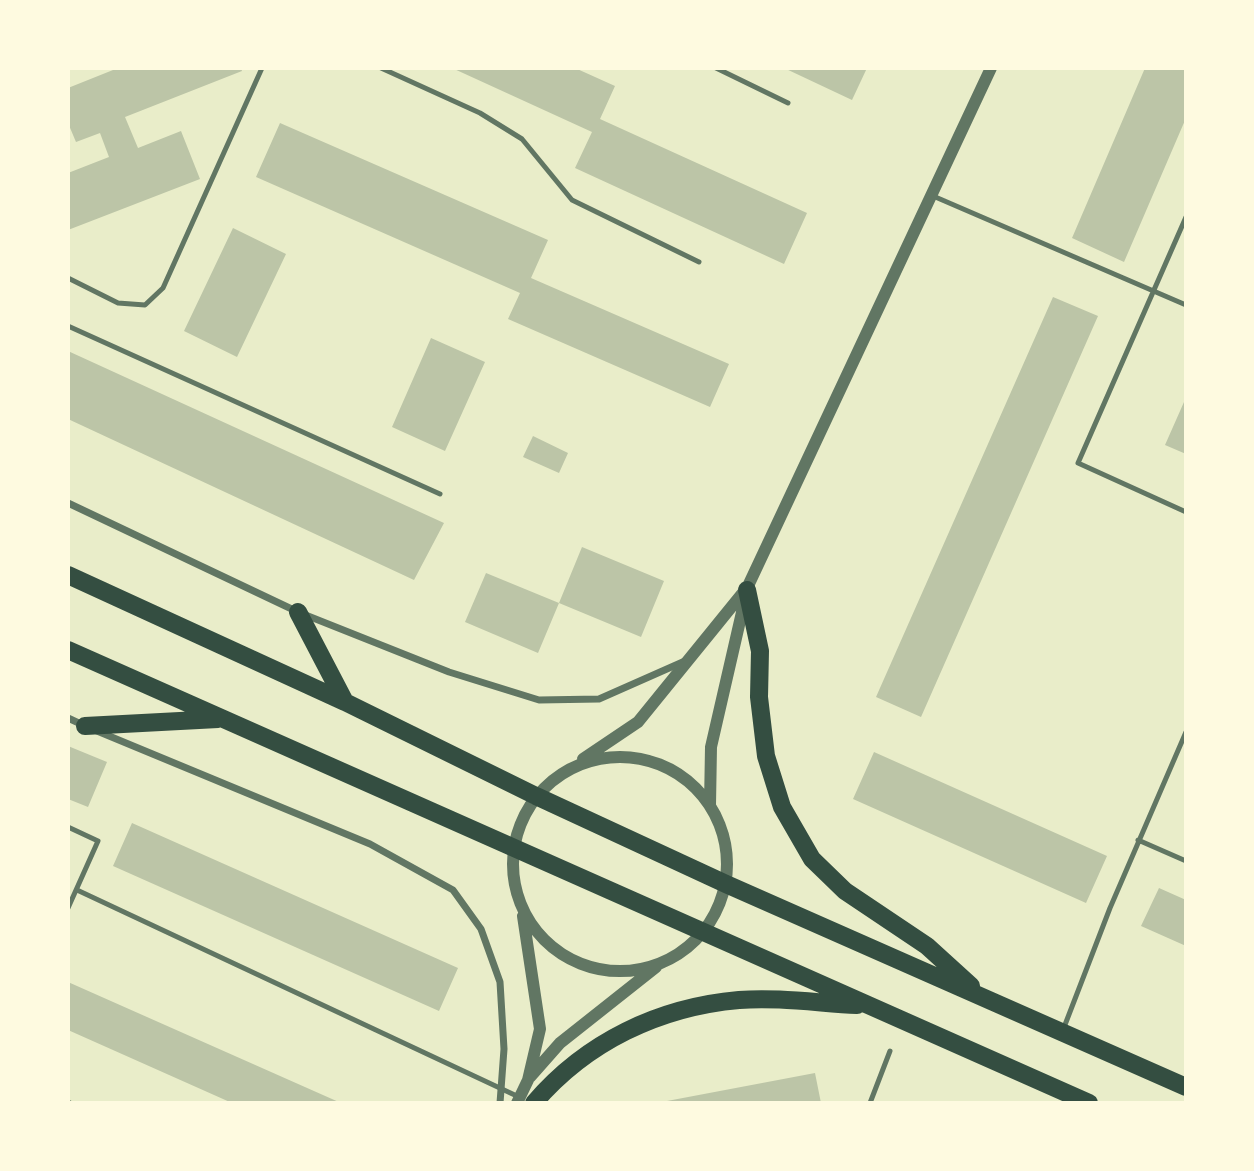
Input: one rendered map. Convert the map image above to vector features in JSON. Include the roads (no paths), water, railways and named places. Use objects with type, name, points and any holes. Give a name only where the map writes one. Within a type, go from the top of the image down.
[{"type":"main road","points":[[68,576],[345,702],[536,796],[726,884],[1186,1087]]},
{"type":"main road","points":[[748,588],[760,652],[759,696],[766,756],[782,807],[812,859],[845,891],[927,946],[984,998]]},
{"type":"main road","points":[[298,611],[345,702]]},
{"type":"main road","points":[[68,650],[344,775],[513,846],[1089,1103]]},
{"type":"main road","points":[[85,726],[221,719]]},
{"type":"main road","points":[[523,1101],[594,1048],[623,1030],[673,1013],[739,1000],[867,1005]]},
{"type":"street","points":[[710,805],[711,747],[748,588],[991,68]]},
{"type":"street","points":[[68,503],[298,611],[449,672],[539,700],[599,699],[689,659]]},
{"type":"street","points":[[523,1101],[540,1029],[522,910],[512,879],[513,846],[521,820],[536,796],[571,767],[638,722],[748,588]]},
{"type":"street","points":[[68,718],[370,844],[453,890],[481,929],[500,982],[504,1049],[500,1103]]},
{"type":"street","points":[[528,1080],[560,1043],[703,933],[718,909],[726,884],[727,856],[722,829],[710,805],[689,782],[662,765],[632,757],[601,758],[571,767]]},
{"type":"street","points":[[522,910],[540,937],[565,957],[585,965],[627,972],[659,965]]},
{"type":"lane","points":[[68,278],[118,303],[145,305],[163,288],[262,68]]},
{"type":"lane","points":[[381,68],[480,113],[522,139],[572,200],[699,262]]},
{"type":"lane","points":[[716,68],[788,103]]},
{"type":"lane","points":[[933,196],[1186,305]]},
{"type":"lane","points":[[1186,217],[1079,463],[1186,512]]},
{"type":"lane","points":[[68,326],[440,494]]},
{"type":"lane","points":[[1062,1032],[1138,840],[1186,732]]},
{"type":"lane","points":[[68,827],[99,841],[68,908]]},
{"type":"lane","points":[[1138,840],[1186,861]]},
{"type":"lane","points":[[77,890],[523,1101]]},
{"type":"lane","points":[[870,1103],[890,1051]]}]
